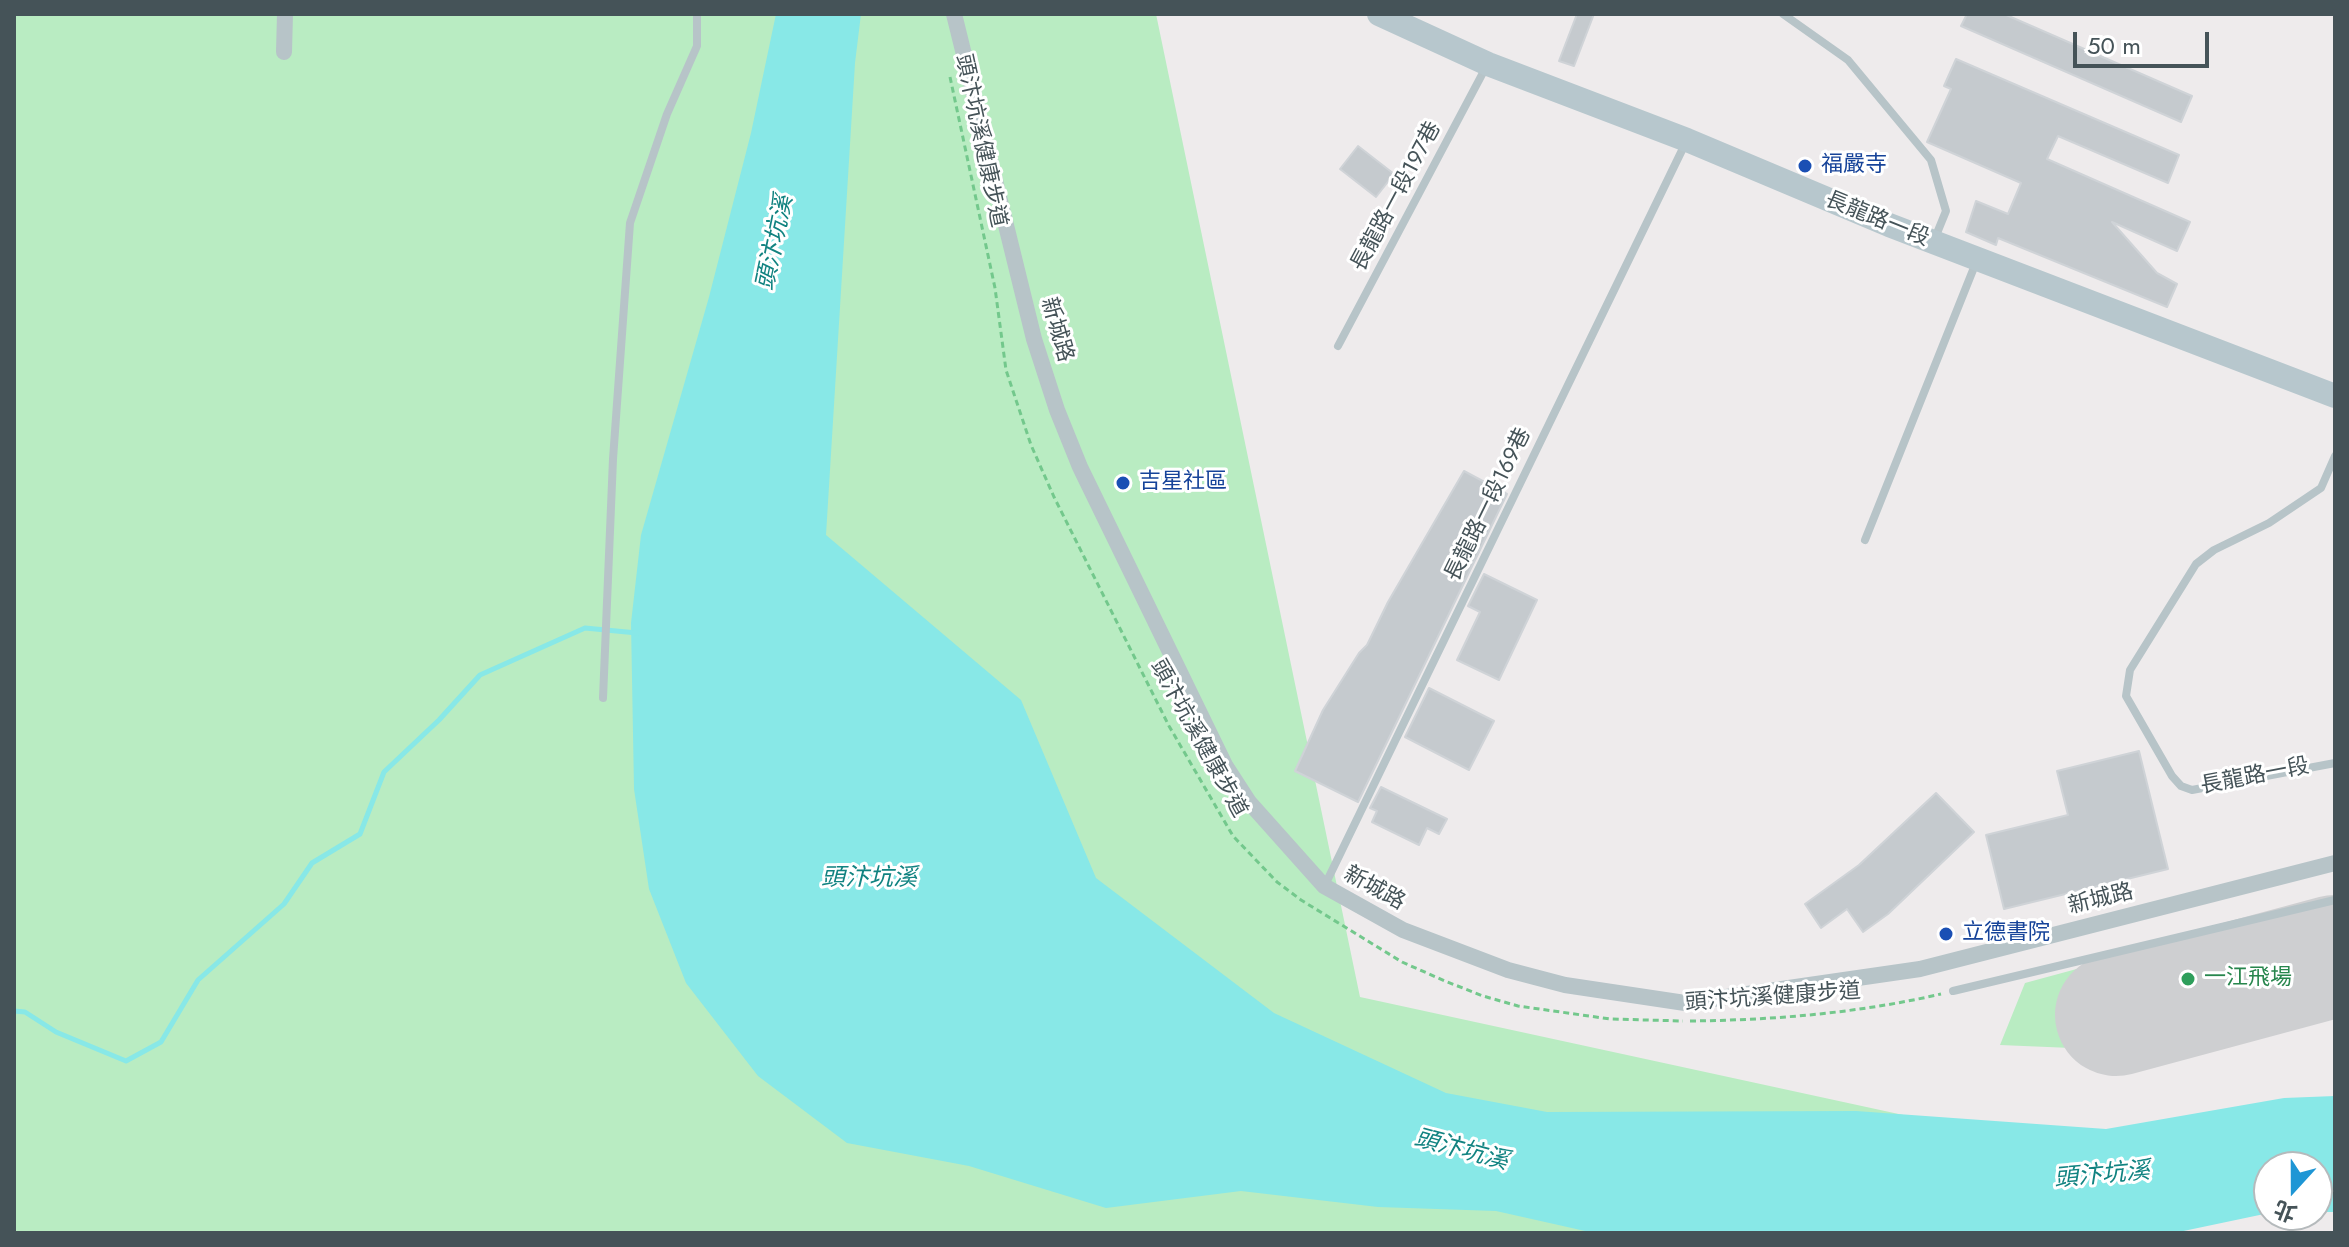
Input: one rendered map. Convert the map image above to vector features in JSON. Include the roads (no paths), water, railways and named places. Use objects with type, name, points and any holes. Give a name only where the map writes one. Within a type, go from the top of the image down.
[{"type":"main road","name":"長龍路一段","points":[[1379,14],[1488,64],[1687,140],[1933,242],[2335,396]]},
{"type":"street","points":[[284,52],[285,14]]},
{"type":"street","name":"新城路","points":[[954,14],[1034,339],[1080,467],[1225,765],[1249,802],[1324,886],[1403,930],[1508,970],[1565,985],[1685,1003],[1920,969],[2335,863]]},
{"type":"lane","points":[[603,698],[613,459],[630,223],[667,114],[697,46],[697,14]]},
{"type":"lane","points":[[1783,14],[1848,60],[1931,160],[1946,211],[1933,242]]},
{"type":"lane","name":"長龍路一段197巷","points":[[1338,346],[1488,64]]},
{"type":"lane","name":"長龍路一段169巷","points":[[1324,886],[1687,140]]},
{"type":"lane","points":[[1865,540],[1977,259]]},
{"type":"lane","name":"長龍路一段","points":[[2335,456],[2321,488],[2269,523],[2214,550],[2196,564],[2130,670],[2126,696],[2172,776],[2181,786],[2192,790],[2335,763]]},
{"type":"lane","points":[[1953,991],[2335,900]]},
{"type":"water","name":"頭汴坑溪","points":[[776,14],[861,14],[855,63],[826,535],[1021,700],[1096,878],[1274,1013],[1446,1093],[1547,1112],[1856,1111],[2106,1129],[2284,1098],[2335,1096],[2335,1212],[2333,1151],[2253,1151],[2253,1216],[2174,1233],[1594,1233],[1496,1211],[1378,1207],[1241,1191],[1106,1208],[969,1166],[847,1143],[758,1076],[686,983],[649,889],[634,789],[631,623],[641,535],[709,297],[751,133]]},
{"type":"waterway","points":[[14,1011],[25,1012],[56,1032],[126,1061],[161,1042],[198,980],[284,904],[312,863],[360,834],[384,772],[439,720],[480,675],[585,628],[637,633]]},
{"type":"place","name":"福嚴寺","points":[[1805,166]]},
{"type":"place","name":"吉星社區","points":[[1123,483]]},
{"type":"place","name":"立德書院","points":[[1946,934]]},
{"type":"place","name":"一江飛場","points":[[2188,979]]}]
